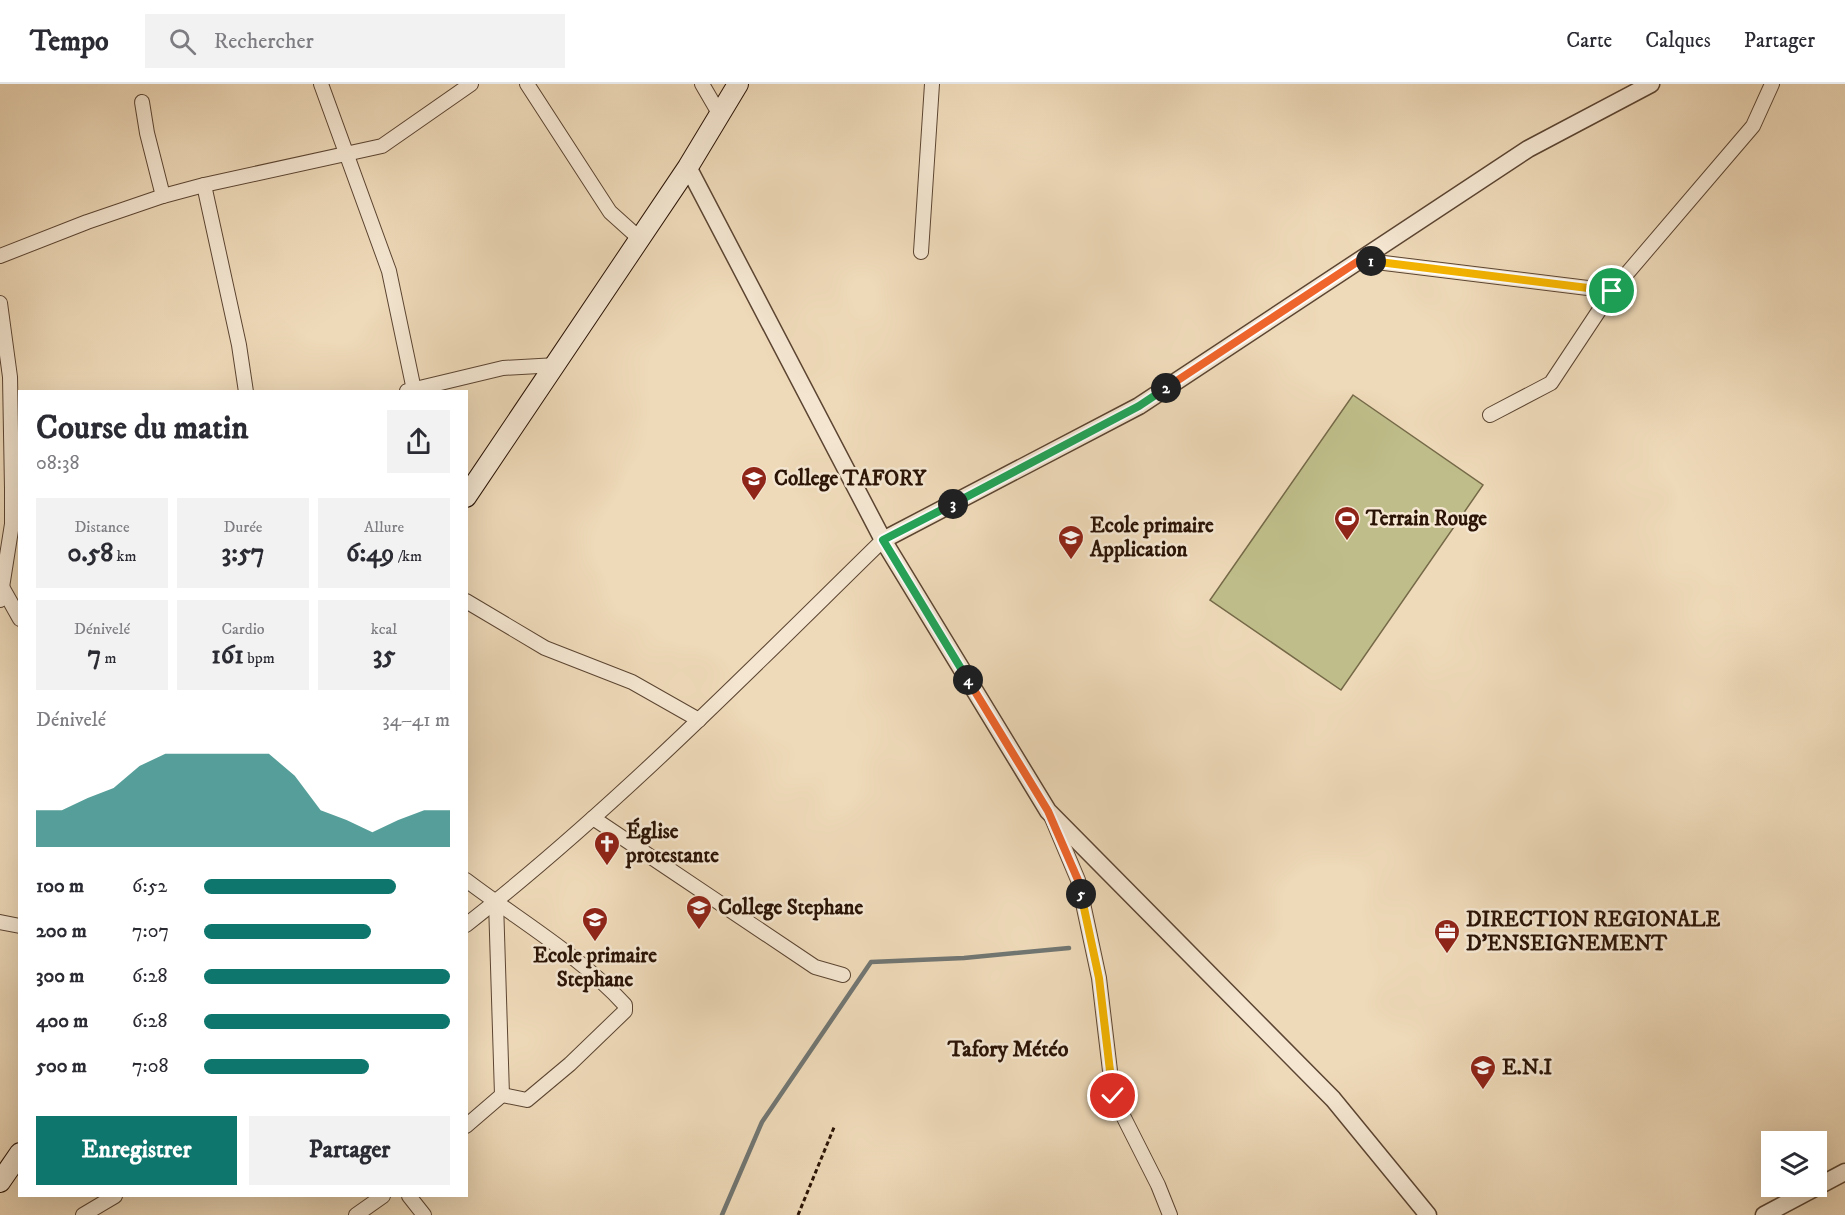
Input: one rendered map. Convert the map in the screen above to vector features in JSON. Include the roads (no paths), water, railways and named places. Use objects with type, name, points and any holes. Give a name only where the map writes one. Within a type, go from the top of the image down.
[{"type":"main road","points":[[468,494],[688,168],[738,84]]},
{"type":"main road","points":[[0,1182],[18,1156]]},
{"type":"street","points":[[321,84],[389,271],[410,390]]},
{"type":"street","points":[[0,256],[87,222],[163,196],[382,146],[471,84]]},
{"type":"street","points":[[527,84],[610,212],[640,239]]},
{"type":"street","points":[[702,84],[720,115]]},
{"type":"street","points":[[921,252],[932,84]]},
{"type":"street","points":[[468,923],[593,818],[699,720],[883,540],[1139,406],[1528,149],[1651,84]]},
{"type":"street","points":[[1490,415],[1551,383],[1612,291],[1753,126],[1772,84]]},
{"type":"street","points":[[142,102],[147,133],[163,196]]},
{"type":"street","points":[[688,168],[883,540],[1048,811],[1078,880],[1099,978],[1113,1096],[1158,1185],[1170,1215]]},
{"type":"street","points":[[204,185],[239,345],[246,390]]},
{"type":"street","points":[[1360,260],[1612,291]]},
{"type":"street","points":[[0,303],[10,377],[12,489],[12,524],[1,592],[18,616]]},
{"type":"street","points":[[414,390],[503,368],[557,365]]},
{"type":"street","points":[[468,602],[545,648],[632,682],[699,720]]},
{"type":"street","points":[[1048,811],[1333,1099],[1428,1215]]},
{"type":"street","points":[[593,818],[815,967],[843,975]]},
{"type":"street","points":[[468,881],[558,945],[611,989],[625,1005],[625,1011],[607,1030],[527,1100],[502,1095]]},
{"type":"street","points":[[496,902],[502,1095]]},
{"type":"street","points":[[0,922],[18,926]]},
{"type":"street","points":[[468,1124],[502,1095]]},
{"type":"street","points":[[1764,1215],[1845,1172]]},
{"type":"street","points":[[83,1215],[113,1197]]},
{"type":"street","points":[[356,1215],[382,1197]]},
{"type":"street","points":[[410,1197],[424,1215]]},
{"type":"waterway","points":[[722,1215],[762,1122],[871,962],[964,958],[1069,948]]},
{"type":"place","name":"College TAFORY","points":[[754,502]]},
{"type":"place","name":"Terrain Rouge","points":[[1347,542]]},
{"type":"place","name":"Ecole primaire Application","points":[[1071,561]]},
{"type":"place","name":"Église protestante","points":[[607,867]]},
{"type":"place","name":"College Stephane","points":[[699,931]]},
{"type":"place","name":"Ecole primaire Stephane","points":[[595,943]]},
{"type":"place","name":"DIRECTION REGIONALE D'ENSEIGNEMENT","points":[[1447,955]]},
{"type":"place","name":"E.N.I","points":[[1483,1091]]},
{"type":"district","name":"Tafory Météo","points":[[1008,1049]]}]
